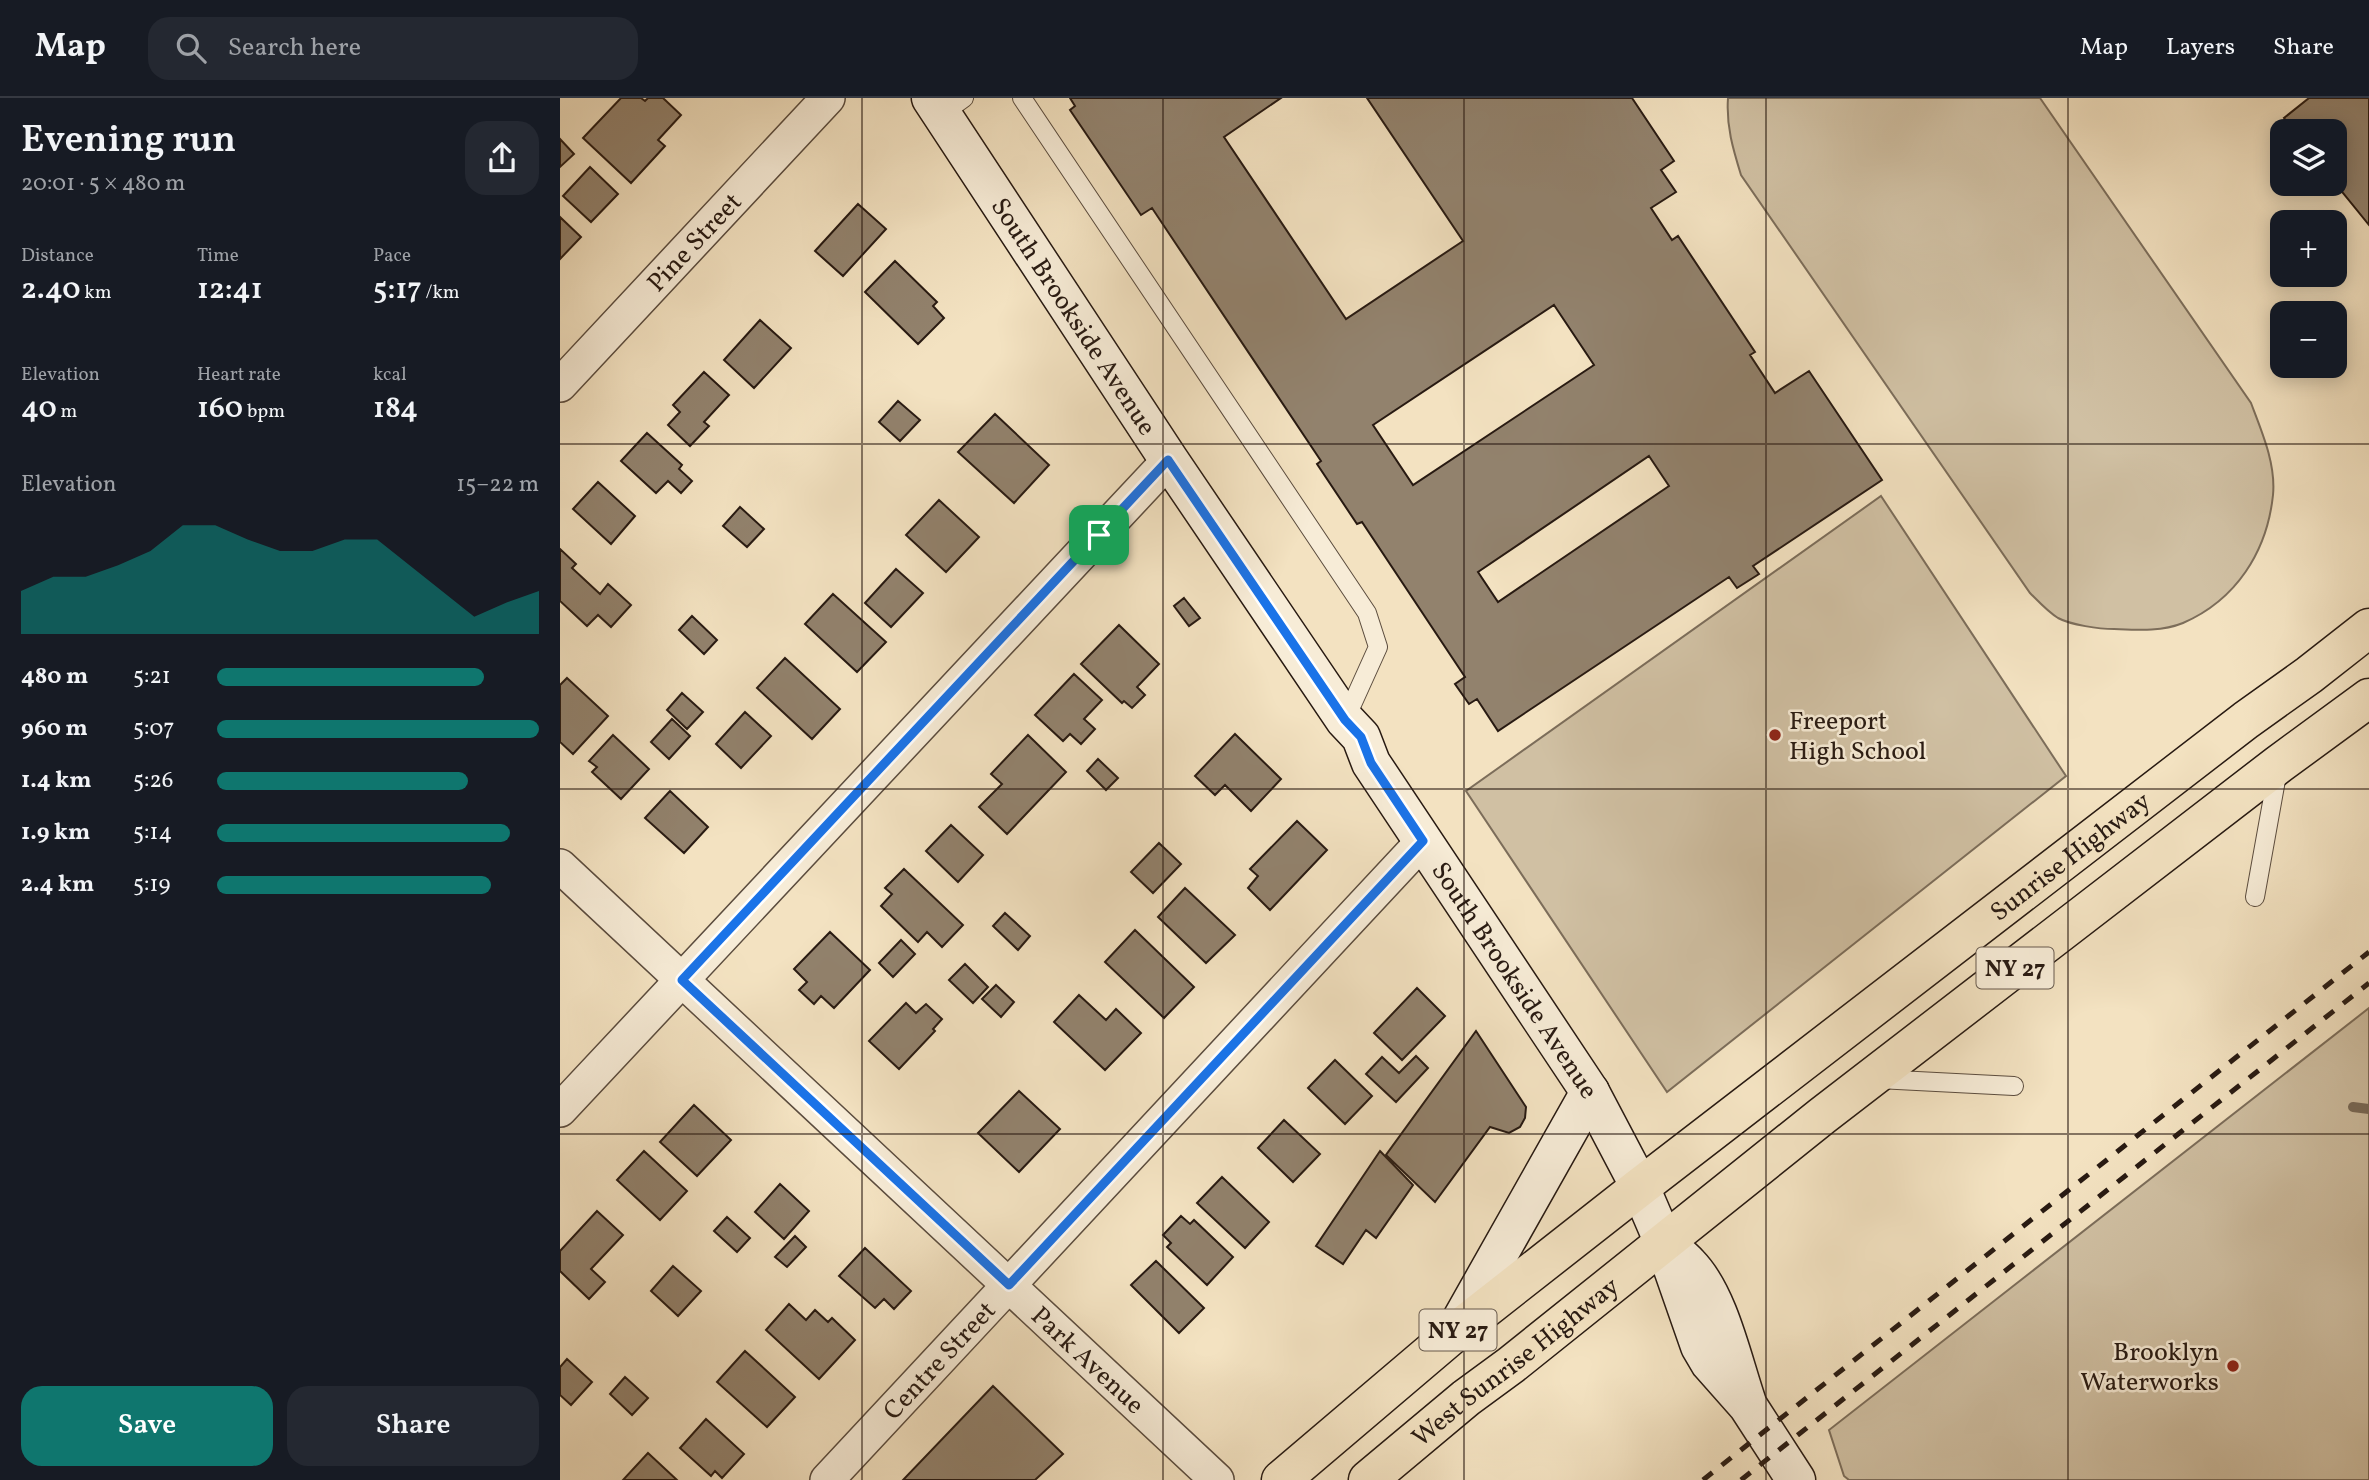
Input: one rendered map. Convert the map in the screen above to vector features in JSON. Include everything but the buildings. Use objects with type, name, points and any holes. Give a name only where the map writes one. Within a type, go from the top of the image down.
[{"type":"highway","name":"Sunrise Highway","points":[[1640,1187],[2369,628]]},
{"type":"highway","name":"Sunrise Highway","points":[[1664,1242],[2279,764],[2369,698]]},
{"type":"highway","name":"NY 27","points":[[1281,1480],[1454,1333],[1640,1187]]},
{"type":"highway","name":"West Sunrise Highway","points":[[1368,1480],[1466,1398],[1664,1242]]},
{"type":"main road","name":"South Brookside Avenue","points":[[946,103],[1168,460],[1345,720],[1361,737],[1371,763],[1590,1092],[1640,1187],[1664,1242],[1690,1266],[1706,1290],[1719,1318],[1748,1406],[1792,1474]]},
{"type":"main road","points":[[1454,1333],[1590,1092]]},
{"type":"street","name":"Pine Street","points":[[560,385],[828,98]]},
{"type":"street","points":[[560,1110],[1168,460]]},
{"type":"street","name":"Centre Street","points":[[827,1480],[1423,841]]},
{"type":"street","name":"Park Avenue","points":[[560,866],[1217,1480]]},
{"type":"lane","points":[[1022,98],[1367,613],[1378,647],[1345,720]]},
{"type":"lane","points":[[2255,897],[2279,764]]},
{"type":"lane","points":[[1871,1079],[2014,1086]]},
{"type":"shaded area","points":[[1728,98],[2040,98],[2251,403],[2270,460],[2273,495],[2264,536],[2246,572],[2233,587],[2202,613],[2175,626],[2158,629],[2108,629],[2070,623],[2058,618],[2043,606],[2030,593],[1741,175],[1729,128]]},
{"type":"shaded area","points":[[1881,496],[2066,776],[1667,1092],[1466,791]]},
{"type":"shaded area","points":[[2369,1008],[2369,1480],[1849,1480],[1844,1476],[1829,1430]]},
{"type":"waterway","points":[[2353,1107],[2369,1109]]},
{"type":"railway","points":[[1703,1480],[2369,952]]},
{"type":"railway","points":[[1741,1480],[2369,983]]},
{"type":"place","name":"Freeport High School","points":[[1775,735]]},
{"type":"place","name":"Brooklyn Waterworks","points":[[2233,1366]]},
{"type":"route","points":[[1168,460],[1345,720],[1361,737],[1371,763],[1423,841],[1009,1285],[682,980],[1099,535],[1168,460]]}]
